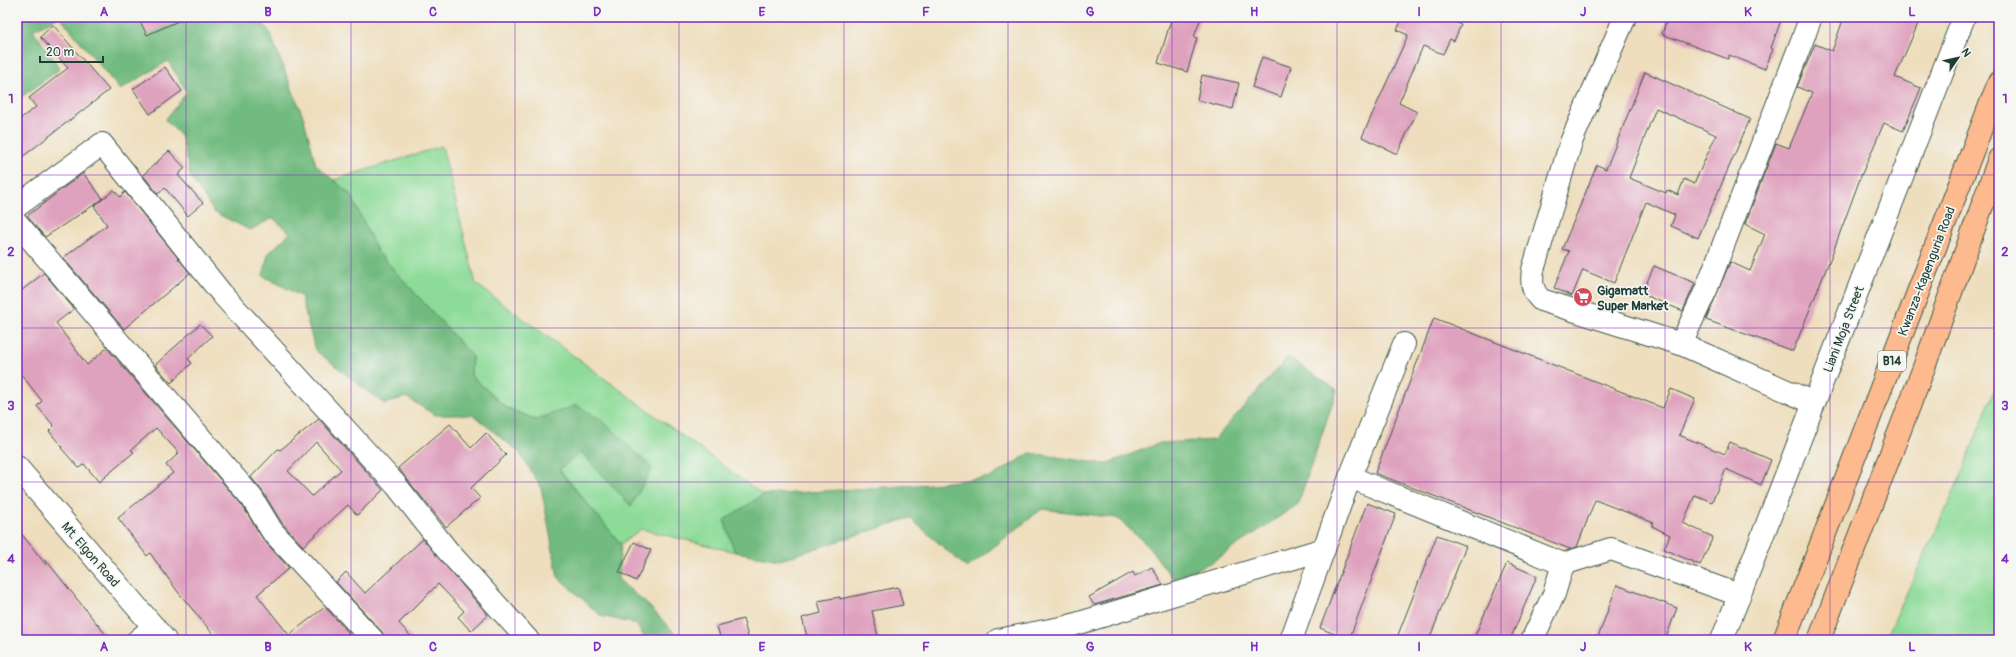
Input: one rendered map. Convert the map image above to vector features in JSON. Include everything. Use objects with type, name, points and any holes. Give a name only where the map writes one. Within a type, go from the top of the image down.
[{"type":"highway","name":"Kwanza-Kapenguria Road","points":[[1784,640],[1999,82]]},
{"type":"highway","name":"B14","points":[[1819,640],[1923,370],[1999,159]]},
{"type":"street","points":[[1625,17],[1571,142],[1531,280],[1534,293],[1541,300],[1681,344],[1814,402]]},
{"type":"street","points":[[1681,344],[1706,290],[1811,17]]},
{"type":"street","name":"Liani Moja Street","points":[[1722,640],[1964,17]]},
{"type":"street","points":[[17,206],[102,144],[222,294],[396,485],[447,550],[528,640]]},
{"type":"street","points":[[17,223],[252,498],[272,530],[373,640]]},
{"type":"street","points":[[1291,640],[1350,478],[1404,344]]},
{"type":"street","name":"Mt. Elgon Road","points":[[17,467],[152,636]]},
{"type":"street","points":[[1350,478],[1564,564],[1611,549],[1740,595]]},
{"type":"street","points":[[998,640],[1066,627],[1324,549]]},
{"type":"street","points":[[1532,640],[1554,594],[1564,564]]},
{"type":"green space","points":[[17,17],[59,17],[33,30],[60,69],[17,100]]},
{"type":"green space","points":[[60,17],[258,17],[269,31],[304,119],[316,165],[351,195],[377,251],[472,356],[471,375],[505,407],[536,420],[576,405],[602,420],[652,468],[631,506],[581,452],[559,470],[621,544],[618,579],[650,607],[681,640],[646,640],[636,624],[601,616],[558,577],[541,487],[519,452],[473,415],[435,415],[406,397],[384,404],[315,350],[301,296],[263,276],[268,254],[290,233],[273,218],[250,230],[214,212],[190,176],[182,137],[165,120],[187,92],[168,61],[120,90]]},
{"type":"green space","points":[[442,146],[476,284],[763,495],[724,520],[735,552],[641,529],[621,544],[559,469],[581,451],[631,506],[577,405],[537,420],[505,407],[471,375],[472,356],[377,251],[351,195],[334,180]]},
{"type":"green space","points":[[1288,357],[1337,390],[1298,504],[1212,562],[1173,579],[1147,545],[1117,518],[1042,509],[967,568],[910,518],[780,560],[735,552],[724,520],[763,495],[932,484],[991,477],[1030,453],[1105,464],[1160,443],[1214,440]]},
{"type":"green space","points":[[1999,378],[1999,640],[1885,640],[1958,482]]},
{"type":"building","points":[[138,17],[187,17],[147,35]]},
{"type":"building","points":[[1172,17],[1201,17],[1194,37],[1197,38],[1187,72],[1158,63]]},
{"type":"building","points":[[1403,17],[1444,17],[1461,25],[1454,41],[1450,39],[1443,54],[1423,46],[1399,103],[1417,112],[1397,154],[1362,137],[1408,35],[1397,30]]},
{"type":"building","points":[[1668,17],[1782,17],[1771,48],[1773,49],[1765,69],[1729,55],[1728,59],[1662,34]]},
{"type":"building","points":[[1844,17],[1921,17],[1895,77],[1921,88],[1903,131],[1884,123],[1861,176],[1831,257],[1793,351],[1706,320],[1730,262],[1750,271],[1765,234],[1745,224],[1776,143],[1789,148],[1812,93],[1797,87],[1815,44],[1832,51]]},
{"type":"building","points":[[53,25],[109,90],[17,161],[17,121],[36,107],[29,98],[68,68],[40,37]]},
{"type":"building","points":[[1262,57],[1291,67],[1281,97],[1252,87]]},
{"type":"building","points":[[165,67],[182,91],[150,114],[133,89]]},
{"type":"building","points":[[1645,72],[1750,119],[1698,238],[1671,226],[1675,215],[1646,202],[1614,283],[1583,270],[1572,296],[1554,288],[1569,251],[1562,249],[1597,165],[1606,169]],"holes":[[[1656,108],[1716,135],[1694,184],[1684,179],[1678,195],[1667,190],[1666,193],[1629,178]]]},
{"type":"building","points":[[1202,75],[1239,83],[1233,109],[1197,100]]},
{"type":"building","points":[[169,151],[185,168],[178,175],[203,203],[188,216],[165,188],[158,194],[143,175]]},
{"type":"building","points":[[83,173],[103,199],[45,237],[27,216]]},
{"type":"building","points":[[114,190],[120,197],[125,192],[190,273],[124,329],[63,258],[107,225],[94,206]]},
{"type":"building","points":[[1654,266],[1695,283],[1683,311],[1642,294]]},
{"type":"building","points":[[44,273],[74,309],[56,323],[87,365],[107,348],[242,505],[263,539],[289,568],[257,595],[289,635],[325,607],[349,633],[340,640],[218,640],[178,592],[150,553],[147,556],[118,518],[173,473],[166,465],[179,453],[156,428],[131,450],[134,452],[99,482],[84,464],[79,468],[61,448],[62,447],[49,431],[54,426],[37,406],[42,401],[17,369],[17,294]]},
{"type":"building","points":[[1434,318],[1663,408],[1671,389],[1695,399],[1679,435],[1725,454],[1730,442],[1771,460],[1761,485],[1726,469],[1712,502],[1695,495],[1683,523],[1713,537],[1700,565],[1664,549],[1670,535],[1652,526],[1654,523],[1595,500],[1577,547],[1570,549],[1375,473]]},
{"type":"building","points":[[200,324],[212,336],[188,359],[192,363],[171,383],[155,365]]},
{"type":"building","points":[[319,419],[383,490],[357,515],[348,505],[303,546],[282,523],[263,492],[251,477],[278,449],[280,450]],"holes":[[[316,442],[341,470],[312,496],[288,471]]]},
{"type":"building","points":[[450,424],[471,448],[486,433],[506,455],[471,488],[480,498],[446,527],[398,468]]},
{"type":"building","points":[[1367,503],[1396,514],[1349,640],[1320,628]]},
{"type":"building","points":[[17,528],[47,566],[45,559],[110,640],[17,640]]},
{"type":"building","points":[[1437,535],[1466,546],[1429,640],[1396,640]]},
{"type":"building","points":[[423,539],[488,615],[471,631],[458,617],[464,611],[438,584],[399,623],[414,640],[385,640],[382,632],[336,582],[346,572],[365,593]]},
{"type":"building","points":[[634,542],[651,550],[636,581],[619,572]]},
{"type":"building","points":[[1507,563],[1537,576],[1510,640],[1473,640]]},
{"type":"building","points":[[1152,567],[1163,585],[1094,605],[1089,597],[1133,572],[1135,576]]},
{"type":"building","points":[[1617,585],[1677,608],[1665,640],[1597,640]]},
{"type":"building","points":[[898,587],[903,605],[872,611],[879,640],[808,640],[802,618],[821,613],[818,601],[840,597],[840,599]]},
{"type":"building","points":[[743,619],[749,640],[721,640],[717,626]]},
{"type":"place","name":"Gigamatt Super Market","points":[[1583,297]]}]
